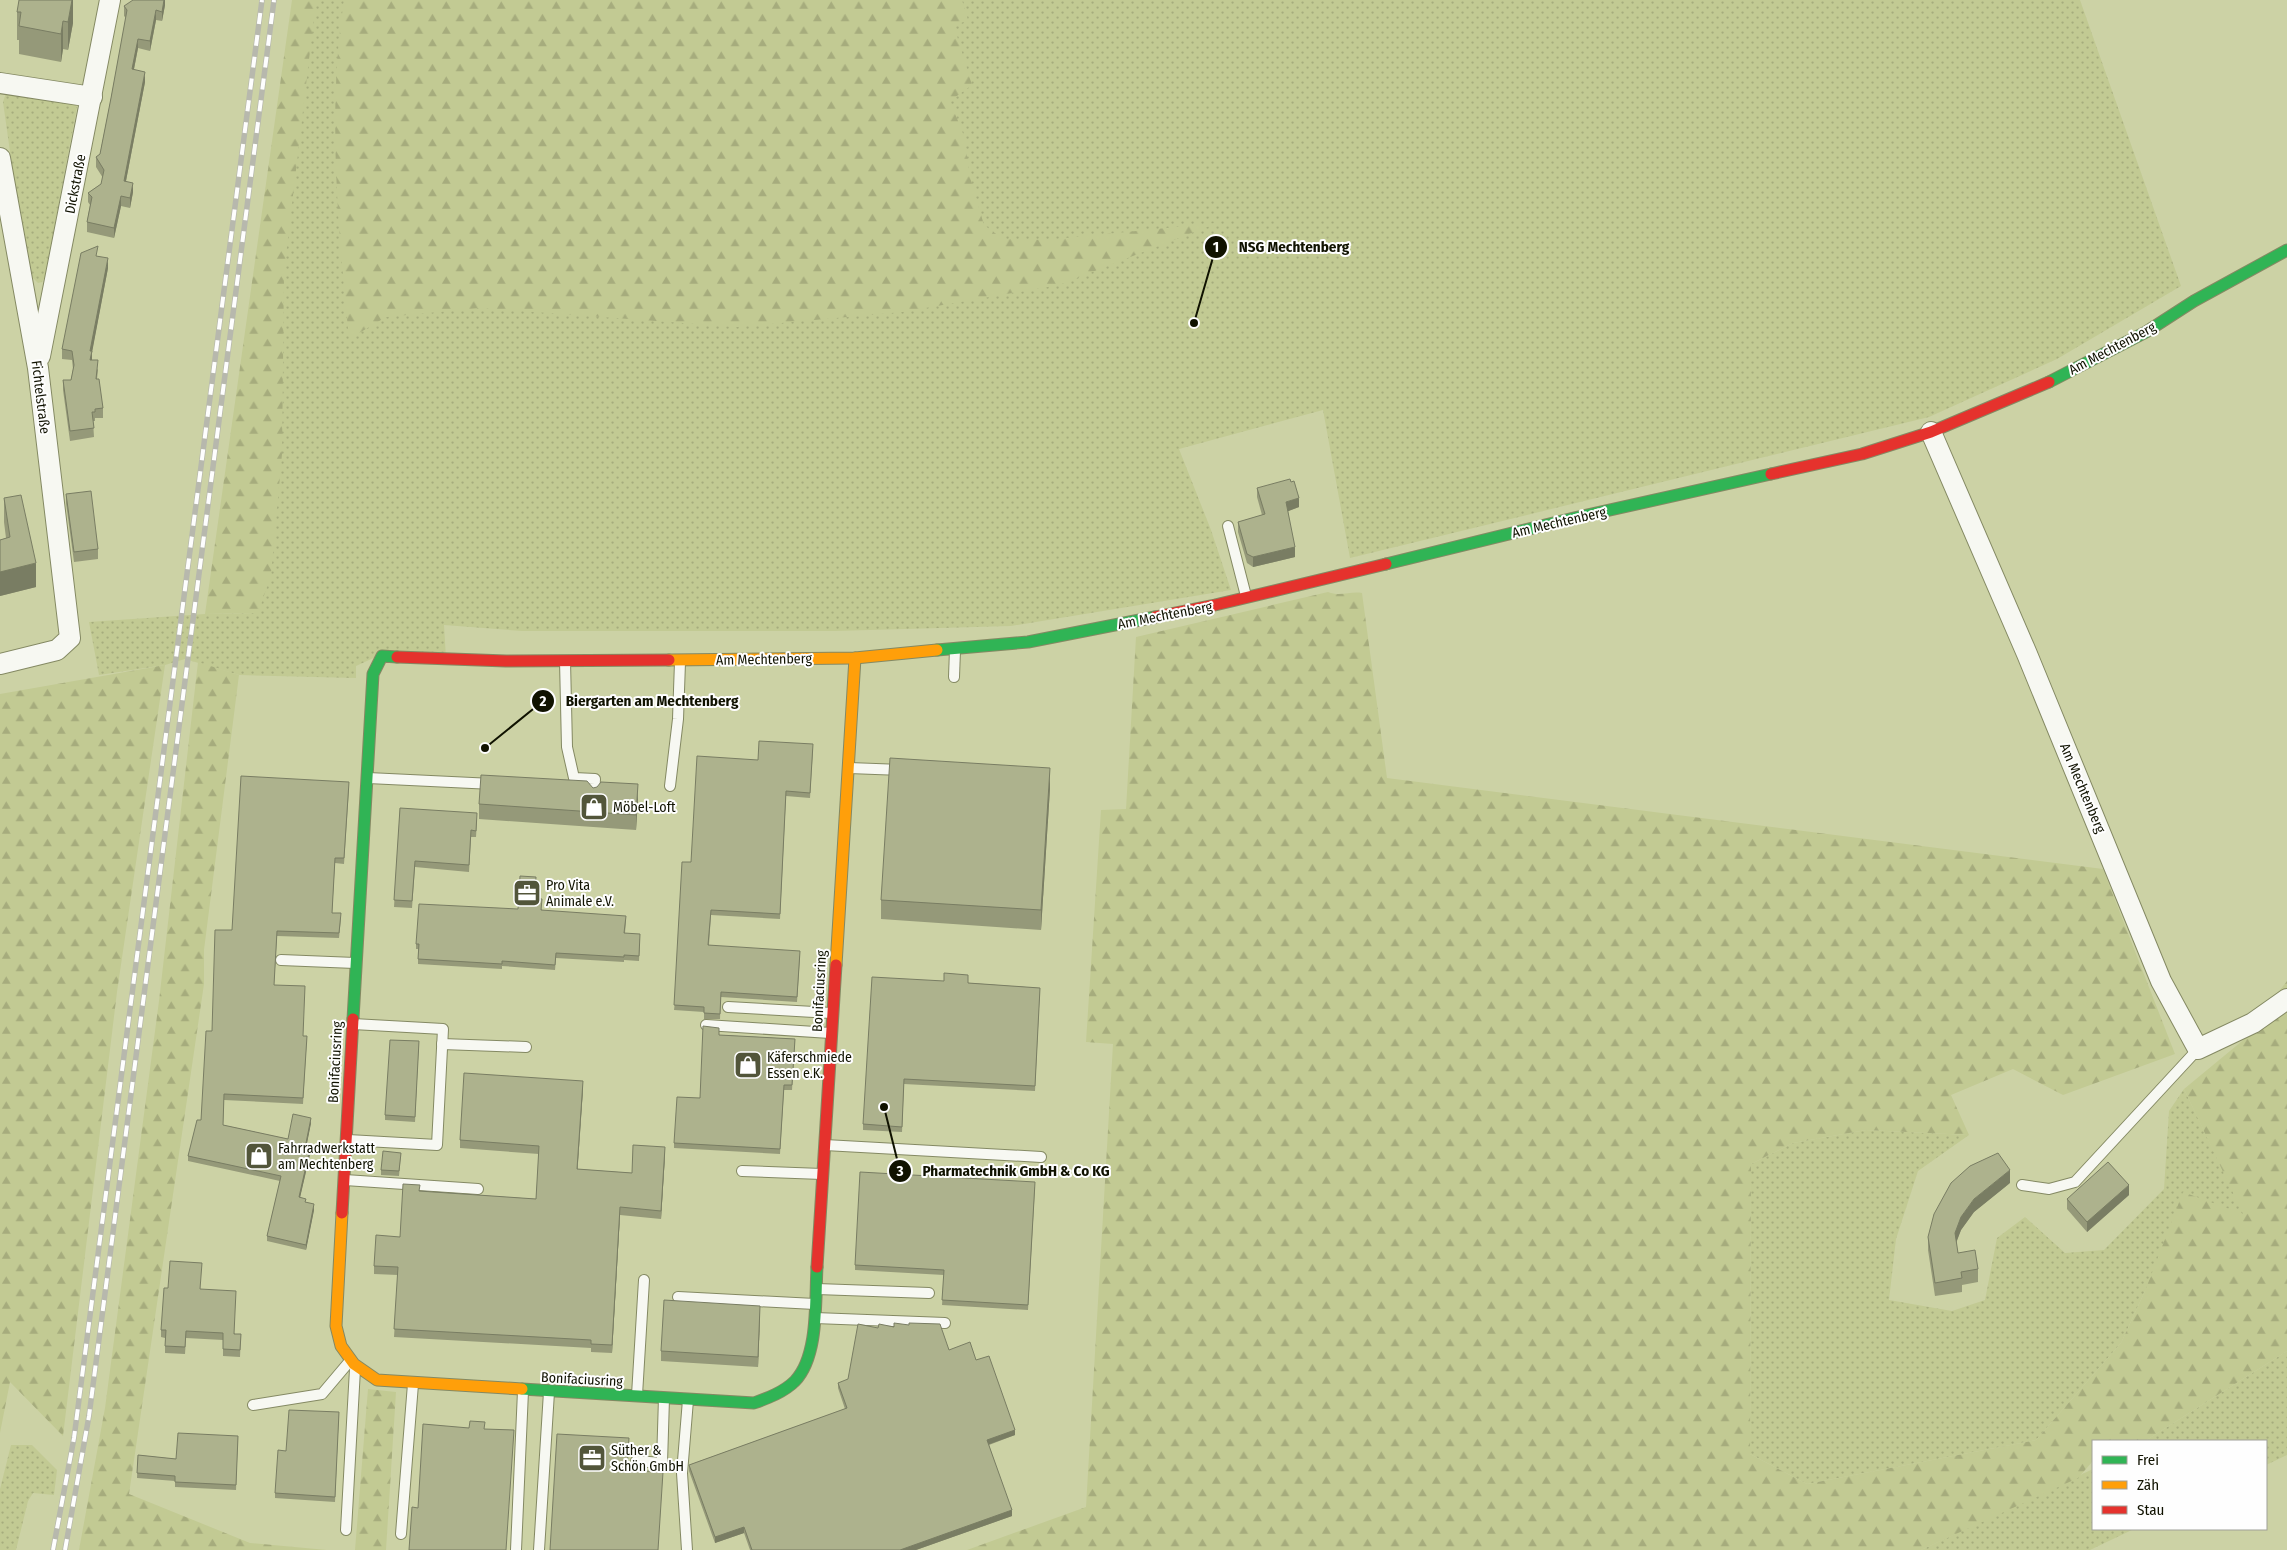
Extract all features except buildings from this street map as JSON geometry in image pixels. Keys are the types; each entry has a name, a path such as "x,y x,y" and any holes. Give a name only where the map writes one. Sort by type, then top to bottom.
{"street":[{"name":"Dickstraße","path":"38,368 110,0"},
{"path":"0,82 92,97"},
{"name":"Fichtelstraße","path":"0,158 38,368 70,638 57,650 0,664"},
{"name":"Am Mechtenberg","path":"382,656 565,660 855,658 1028,642 1246,597 1574,518 1862,454 1931,432 2040,386 2146,332 2194,301 2287,250"},
{"name":"Am Mechtenberg","path":"1931,432 2031,662 2161,981 2198,1049"},
{"name":"Bonifaciusring","path":"382,656 373,674 366,778 336,1326 339,1343 352,1364 376,1380 523,1391 754,1403 779,1395 795,1381 807,1366 811,1356 855,658"},
{"path":"2198,1049 2253,1023 2287,999"}],"lane":[{"path":"1228,526 1246,597"},
{"path":"954,677 955,650"},
{"path":"565,660 567,747 574,778 596,779 594,796"},
{"path":"670,786 678,720 680,660"},
{"path":"848,768 913,771"},
{"path":"366,778 500,784"},
{"path":"281,960 356,963"},
{"path":"728,1007 832,1014"},
{"path":"346,1140 437,1145 443,1028 352,1024"},
{"path":"706,1025 831,1033"},
{"path":"442,1044 526,1047"},
{"path":"2022,1185 2049,1189 2075,1182 2198,1049"},
{"path":"824,1145 1041,1157"},
{"path":"742,1171 823,1174"},
{"path":"344,1180 478,1189"},
{"path":"637,1396 644,1280"},
{"path":"816,1288 929,1293"},
{"path":"678,1297 815,1304"},
{"path":"814,1318 945,1323"},
{"path":"254,1405 322,1394 352,1364"},
{"path":"346,1530 352,1364"},
{"path":"401,1534 414,1383"},
{"path":"516,1550 523,1391"},
{"path":"539,1550 549,1392"},
{"path":"636,1461 662,1463 664,1398"},
{"path":"687,1550 682,1473 688,1400"}],"green space":[{"path":"292,0 316,0 284,272 282,454 271,575 258,613 205,614"},
{"path":"304,0 2080,0 2181,286 2057,359 1929,417 1350,558 1323,410 1179,449 1211,530 1231,590 1011,626 835,631 522,631 444,625 446,658 380,655 356,666 356,678 239,675 185,659 165,665 99,675 89,622 205,614 257,613"},
{"path":"344,0 962,0 968,20 954,26 972,85 950,101 964,136 970,177 984,225 1003,239 1046,240 1217,223 1059,285 902,312 737,327 480,308 386,317 349,339 338,212 335,127 336,84"},
{"path":"6,93 74,103 77,107 45,277 42,282 38,283 32,277 12,166 3,102"},
{"path":"1328,592 1337,594 1362,593 1387,778 2103,869 2175,1054 2063,1095 2013,1069 1951,1095 1969,1135 1866,1130 1793,1143 1751,1164 1750,1454 1807,1484 2036,1440 2121,1343 2145,1291 2183,1192 2243,1214 2184,1089 2276,1013 2273,999 2287,981 2287,1351 2147,1440 2092,1440 2092,1462 2078,1478 1921,1550 967,1550 1086,1507 1113,1044 1086,1042 1101,810 1126,809 1136,637"},
{"path":"198,662 239,675 204,950 204,984 129,1494 250,1543 327,1550 79,1550 105,1408 159,1001"},
{"path":"165,665 117,992 63,1436 10,1382 0,1433 0,694"},
{"path":"2184,1089 2244,1214 2145,1291 2121,1343 2036,1440 1807,1484 1750,1454 1751,1164 1793,1143 1866,1130 1969,1135 1918,1171 1896,1239 1889,1300 1952,1311 1985,1300 1997,1238 2025,1217 2065,1253 2104,1250 2164,1189 2169,1111"},
{"path":"2287,1351 2287,1455 2267,1465 2267,1440 2147,1440"},
{"path":"368,1389 396,1392 386,1550 355,1550"},
{"path":"11,1445 32,1445 57,1470 54,1495 33,1493 28,1501 16,1550 0,1550 0,1489"},
{"path":"2092,1469 2092,1530 2132,1530 2090,1550 1921,1550"}],"railway":[{"path":"53,1550 74,1438 262,0"},
{"path":"65,1550 89,1416 274,0"}],"traffic: fast":[{"path":"2049,382 2146,332 2194,301 2287,250"},
{"path":"1386,564 1574,518 1771,474"},
{"path":"937,650 1028,642 1155,617"},
{"path":"353,1019 373,674 382,656 397,657"},
{"path":"522,1389 754,1403 765,1399 791,1385 803,1370 812,1343 817,1267"}],"traffic: slow":[{"path":"669,660 855,658 937,650"},
{"path":"836,965 855,658"},
{"path":"342,1213 336,1326 341,1346 354,1364 377,1380 522,1389"}],"traffic: jam":[{"path":"1771,474 1862,454 1931,432 2049,382"},
{"path":"1155,617 1215,605 1386,564"},
{"path":"397,657 506,661 669,660"},
{"path":"817,1267 836,965"},
{"path":"342,1213 353,1019"}],"place":[{"name":"NSG Mechtenberg","path":"1194,323"},
{"name":"Biergarten am Mechtenberg","path":"485,748"},
{"name":"Möbel-Loft","path":"594,807"},
{"name":"Pro Vita Animale e.V.","path":"527,893"},
{"name":"Käferschmiede Essen e.K.","path":"748,1065"},
{"name":"Pharmatechnik GmbH & Co KG","path":"884,1107"},
{"name":"Fahrradwerkstatt am Mechtenberg","path":"259,1156"},
{"name":"Süther & Schön GmbH","path":"592,1458"}]}
